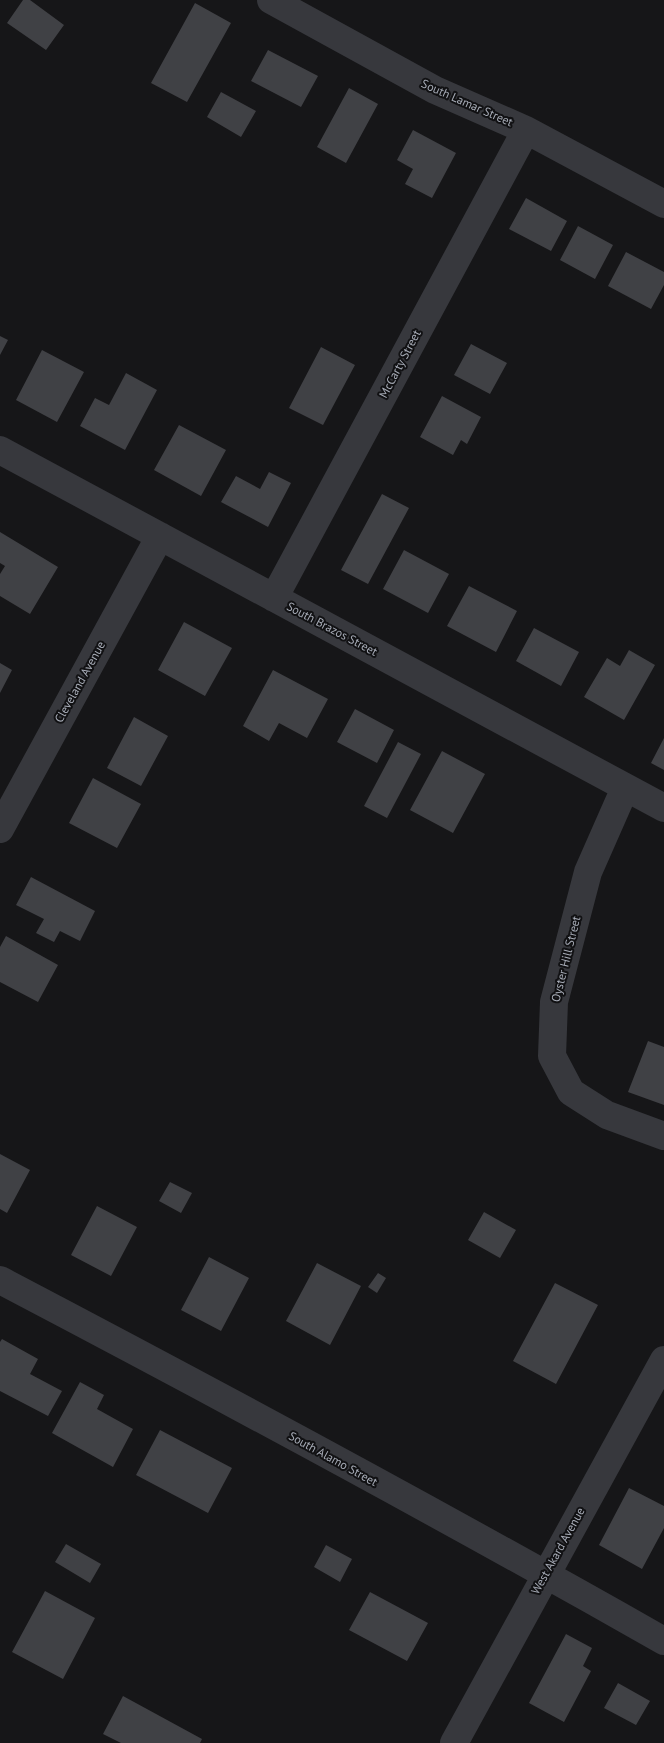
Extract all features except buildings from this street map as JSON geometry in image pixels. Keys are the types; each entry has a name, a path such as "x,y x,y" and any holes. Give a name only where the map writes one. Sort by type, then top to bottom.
{"street":[{"name":"South Lamar Street","path":"271,0 435,90 526,130 664,204"},
{"name":"McCarty Street","path":"274,598 526,130"},
{"name":"South Brazos Street","path":"0,450 664,808"},
{"name":"Cleveland Avenue","path":"0,829 160,536"},
{"name":"Oyster Hill Street","path":"625,788 588,872 554,1002 552,1056 571,1092 607,1115 664,1136"},
{"name":"South Alamo Street","path":"0,1280 124,1345 545,1574 664,1641"},
{"name":"West Akard Avenue","path":"454,1743 664,1360"}]}
